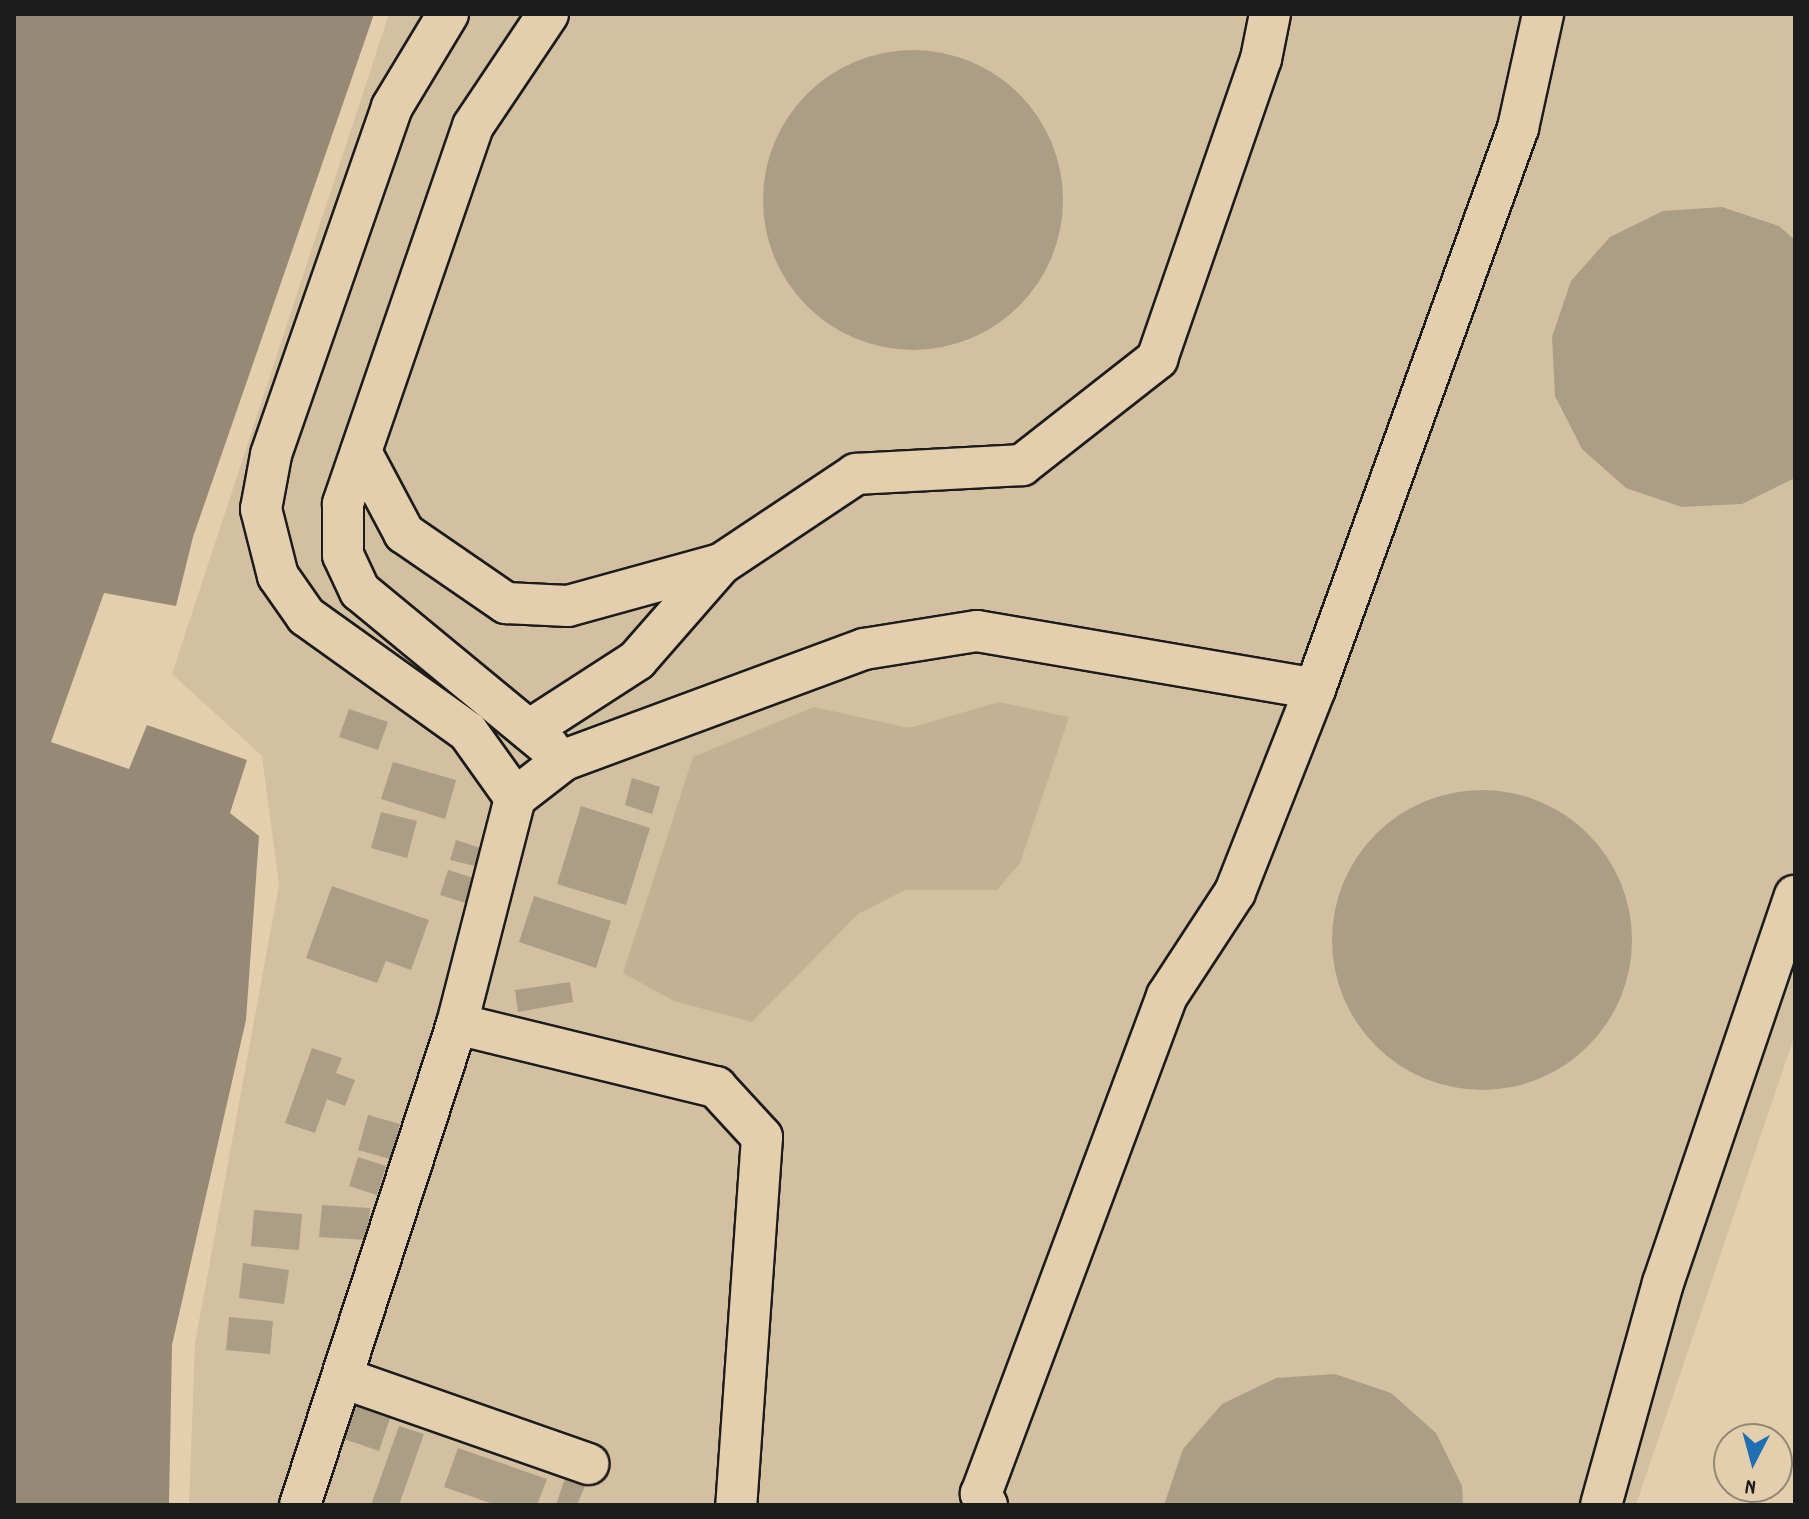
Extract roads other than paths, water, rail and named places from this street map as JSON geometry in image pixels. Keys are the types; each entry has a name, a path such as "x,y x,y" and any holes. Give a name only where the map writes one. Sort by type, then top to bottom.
{"street":[{"path":"448,14 392,107 271,455 261,509 278,576 306,616 468,732 515,798"},
{"path":"548,14 473,126 343,504 343,555 360,591 564,760"},
{"path":"529,730 637,660 721,564 856,474 1022,465 1157,359 1261,59 1270,14"},
{"path":"987,1505 981,1494 1167,996 1235,892 1315,689 1518,128 1543,14"},
{"path":"361,452 404,533 506,603 568,606 721,564"},
{"path":"300,1505 457,1024 515,798 564,760 864,649 977,631 1315,689"},
{"path":"1601,1505 1663,1283 1795,896"},
{"path":"457,1024 716,1087 762,1137 736,1505"},
{"path":"343,1378 588,1464"}]}
